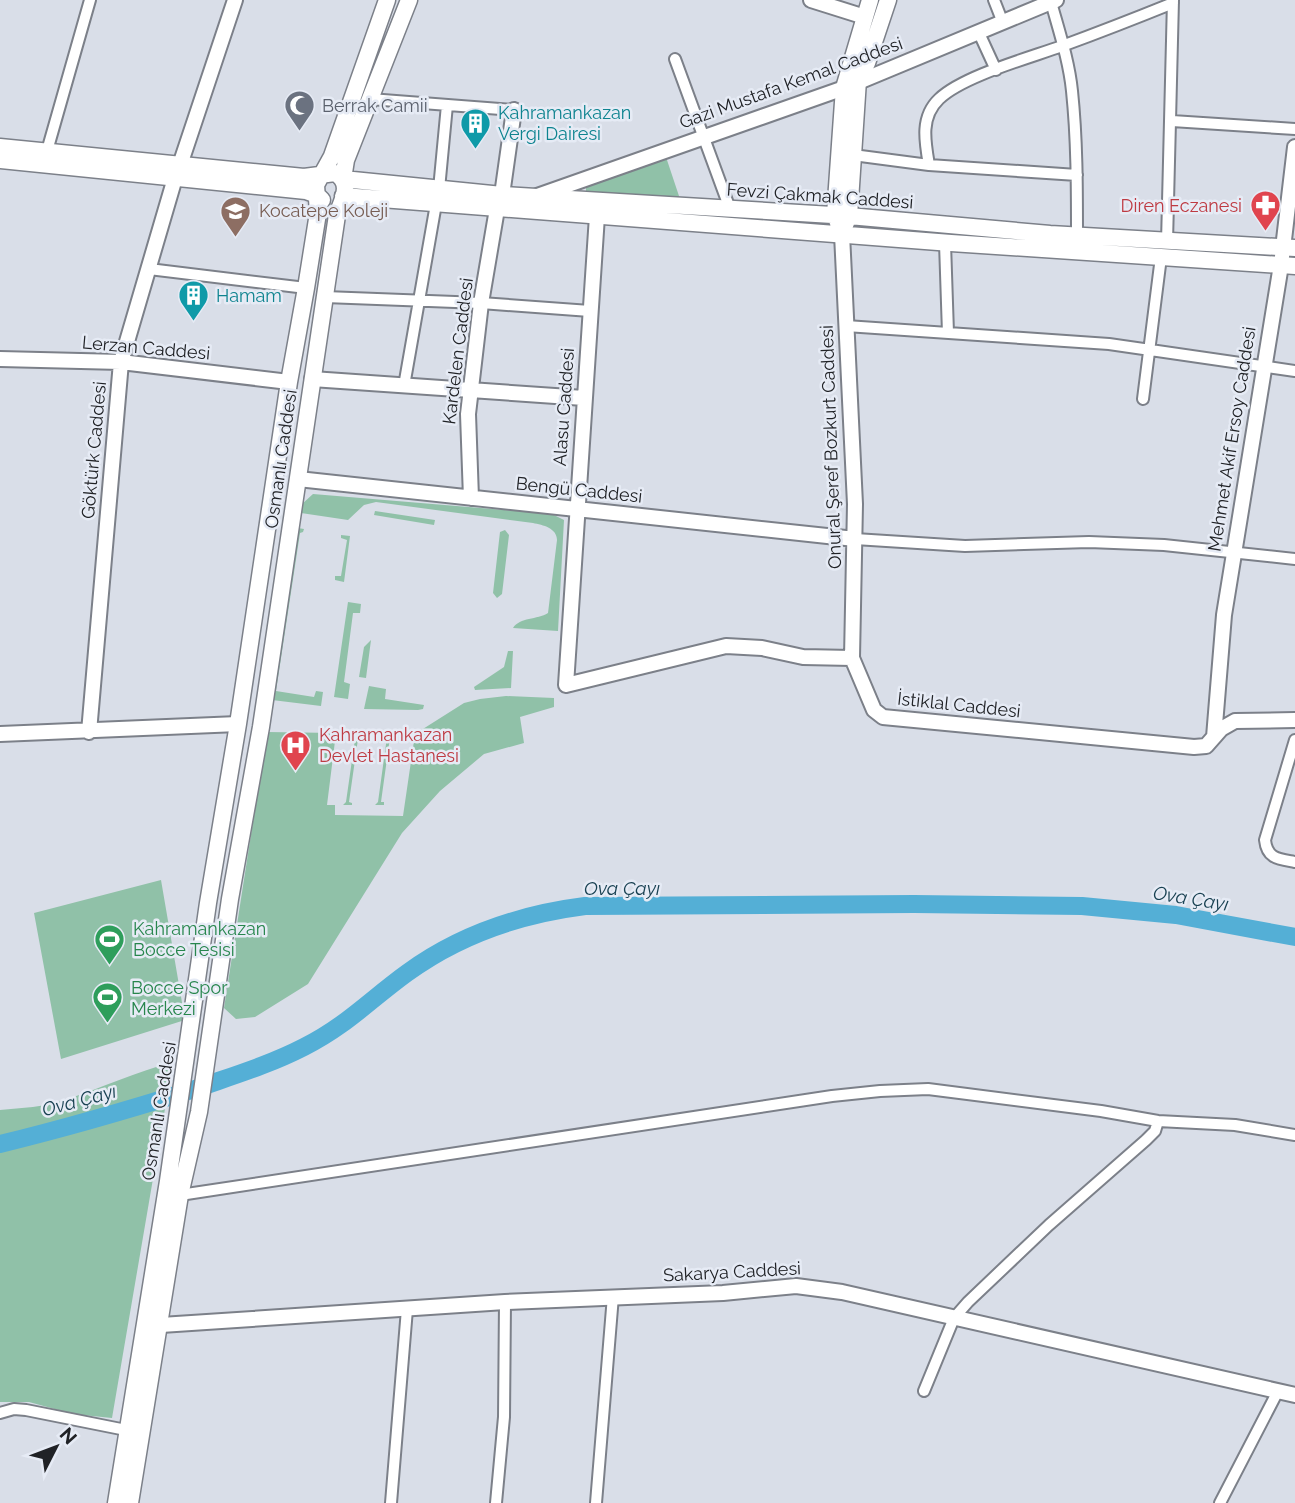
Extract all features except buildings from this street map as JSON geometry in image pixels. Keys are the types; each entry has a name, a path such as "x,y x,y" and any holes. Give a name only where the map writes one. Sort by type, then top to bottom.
{"main road":[{"path":"317,195 316,185 332,156 387,0"},
{"path":"0,147 47,151 306,191 329,203 337,202 346,188 343,179 346,160 409,0"},
{"name":"Onural Şeref Bozkurt Caddesi","path":"842,234 851,84 870,0"},
{"name":"Onural Şeref Bozkurt Caddesi","path":"842,215 853,155 851,84 888,0"},
{"path":"0,160 304,177 335,173 343,179"},
{"name":"Fevzi Çakmak Caddesi","path":"343,179 438,197"},
{"name":"Osmanlı Caddesi","path":"116,1503 289,382 318,213 317,195"},
{"name":"Fevzi Çakmak Caddesi","path":"343,196 438,197 500,202 597,216 945,243 1164,250 1289,248"},
{"name":"Osmanlı Caddesi","path":"130,1503 180,1195 199,1112 230,899 261,727 337,215 343,196"},
{"name":"Fevzi Çakmak Caddesi","path":"500,202 537,196 842,215 1077,236 1288,265"},
{"path":"238,724 241,733 247,737 255,736 261,727"}],"street":[{"path":"47,151 90,0"},
{"name":"Göktürk Caddesi","path":"89,732 121,362 178,171 235,0"},
{"path":"811,0 865,18"},
{"path":"993,0 1003,23"},
{"path":"1053,1 1072,89 1077,236"},
{"name":"Gazi Mustafa Kemal Caddesi","path":"537,196 851,84 1053,1"},
{"path":"929,165 923,137 931,111 938,100 950,91 996,69 1063,46 1173,2 1172,121 1164,250 1143,399"},
{"path":"979,33 996,69"},
{"path":"675,59 730,209"},
{"path":"370,99 514,110"},
{"path":"404,386 438,197 447,105"},
{"name":"Kardelen Caddesi","path":"471,498 467,438 471,390 481,303 514,110"},
{"path":"1172,121 1295,129"},
{"name":"Mehmet Akif Ersoy Caddesi","path":"1214,737 1224,615 1233,553 1263,367 1288,265 1295,147"},
{"path":"853,155 929,165 1077,176"},
{"name":"Alasu Caddesi","path":"597,216 566,685 726,646 762,648 803,657 852,658"},
{"name":"Onural Şeref Bozkurt Caddesi","path":"842,234 855,539 852,658"},
{"path":"945,243 948,333"},
{"path":"149,269 306,288"},
{"path":"325,297 481,303 590,311"},
{"path":"846,326 1108,344 1295,371"},
{"name":"Lerzan Caddesi","path":"0,359 121,362 289,382"},
{"path":"312,379 584,398"},
{"name":"Bengü Caddesi","path":"298,479 855,539"},
{"path":"855,539 964,546 1089,542 1164,545 1295,559"},
{"name":"İstiklal Caddesi","path":"852,658 874,709 883,717 1194,747 1206,746 1221,729 1235,720 1295,720"},
{"path":"0,734 238,724"},
{"path":"1295,740 1266,836 1266,848 1275,858 1295,862"},
{"path":"180,1195 832,1096 880,1091 928,1089 1158,1121 1235,1125 1295,1135"},
{"path":"924,1391 954,1318 1049,1225 1146,1140 1155,1131 1158,1121"},
{"name":"Sakarya Caddesi","path":"161,1325 505,1302 723,1293 796,1286 842,1292 1295,1395"},
{"path":"596,1503 613,1296"},
{"path":"496,1503 504,1417 505,1302"},
{"path":"391,1503 407,1309"},
{"path":"1220,1503 1278,1391"},
{"path":"0,1412 26,1410 127,1430"}],"green space":[{"path":"666,157 680,199 586,192 586,186"},
{"path":"313,494 552,514 564,520 558,631 513,628 520,622 548,613 557,540 555,533 549,528 533,523 376,502 364,505 348,520 301,513 302,504"},
{"path":"375,511 435,520 434,525 374,515"},
{"path":"298,528 304,529 300,533 276,691 314,697 316,691 323,692 321,706 272,700"},
{"path":"505,530 509,535 502,594 497,598 493,593 500,532"},
{"path":"341,535 350,536 344,582 335,580 335,576 341,576 347,540 341,538"},
{"path":"348,602 361,604 360,613 353,613 344,682 350,684 348,699 334,697"},
{"path":"371,640 366,678 359,677 364,647"},
{"path":"508,651 513,651 511,688 475,690 474,687 504,667"},
{"path":"369,686 386,689 385,699 424,705 423,709 364,709"},
{"path":"506,696 554,698 554,707 520,717 524,743 484,754 440,791 402,833 308,984 255,1017 236,1019 224,1008 267,732 336,733 327,805 335,805 335,815 403,816 415,734 464,703"},
{"path":"385,734 394,734 390,737 381,802 384,802 384,805 375,805 378,802 387,737"},
{"path":"353,736 361,736 361,739 358,739 349,802 352,805 343,805 346,802 355,739"},
{"name":"Kahramankazan Bocce Tesisi","path":"161,880 185,1020 61,1059 34,913"},
{"path":"173,1062 112,1418 73,1414 29,1402 0,1402 0,1110 57,1102"}],"waterway":[{"name":"Ova Çayı","path":"0,1144 171,1096 277,1059 319,1039 407,973 470,937 515,921 585,906 1082,906 1176,915 1295,937"}],"place":[{"name":"Berrak Camii","path":"299,133"},
{"name":"Kahramankazan Vergi Dairesi","path":"475,150"},
{"name":"Diren Eczanesi","path":"1265,233"},
{"name":"Kocatepe Koleji","path":"236,238"},
{"name":"Hamam","path":"193,323"},
{"name":"Kahramankazan Devlet Hastanesi","path":"296,772"},
{"name":"Kahramankazan Bocce Tesisi","path":"110,966"},
{"name":"Bocce Spor Merkezi","path":"108,1025"}]}
